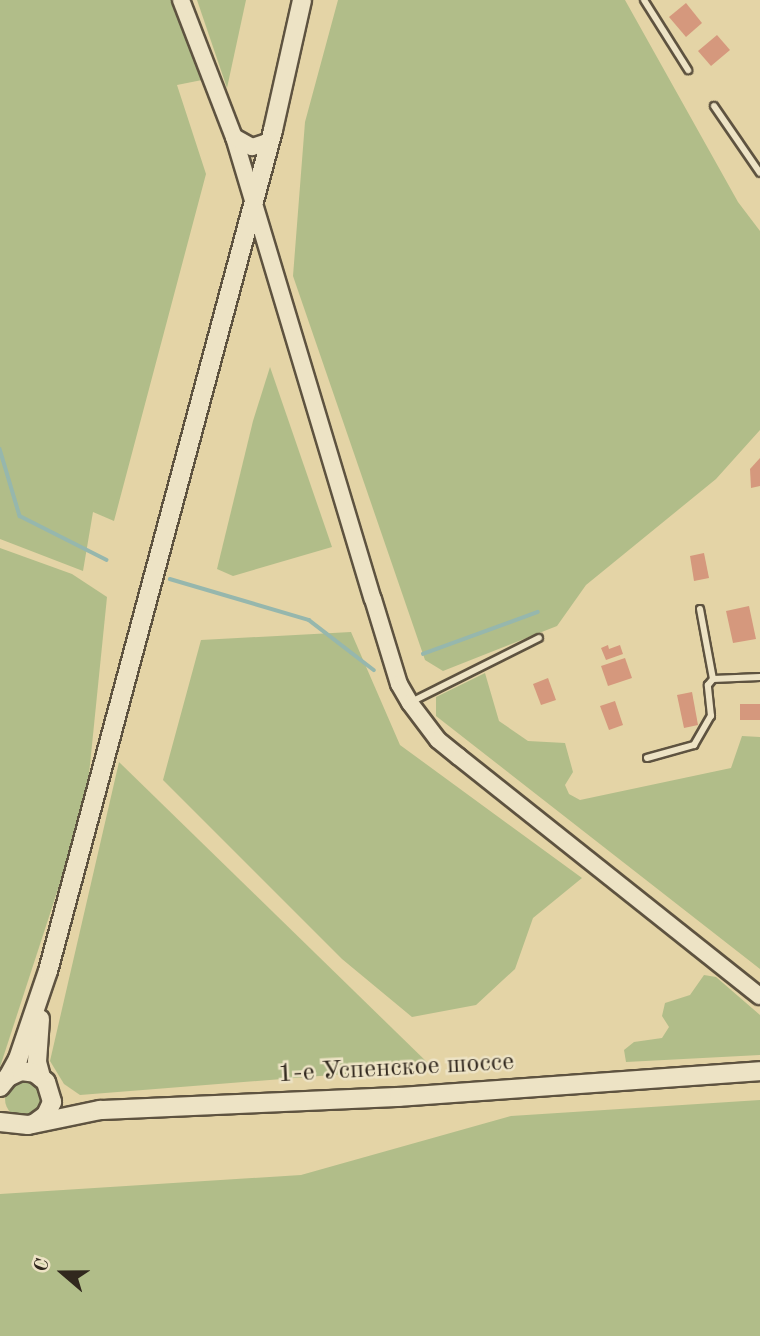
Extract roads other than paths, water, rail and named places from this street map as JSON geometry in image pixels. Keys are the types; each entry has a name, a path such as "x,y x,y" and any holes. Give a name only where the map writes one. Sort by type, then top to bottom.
{"main road":[{"path":"4,1082 18,1059 48,971 236,258 270,141 302,0"},
{"path":"35,1123 50,1109 46,1082 37,1062 37,1034 48,971"},
{"path":"4,1082 21,1071 46,1082 75,1106 100,1110"},
{"name":"1-е Успенское шоссе","path":"0,1109 7,1123 35,1123 100,1110 412,1096 760,1071"}],"street":[{"path":"181,0 234,137 380,623 400,684 410,703 438,740 760,996"},
{"path":"234,137 252,147 270,141"},
{"path":"236,258 251,251 272,262"}],"lane":[{"path":"644,0 688,70"},
{"path":"714,106 760,173"},
{"path":"700,608 713,679"},
{"path":"410,703 539,638"},
{"path":"647,758 694,745 711,716 708,685 713,679 760,677"}],"waterway":[{"path":"0,449 20,516 107,560"},
{"path":"170,579 309,620 374,670"},
{"path":"423,654 538,612"}]}
